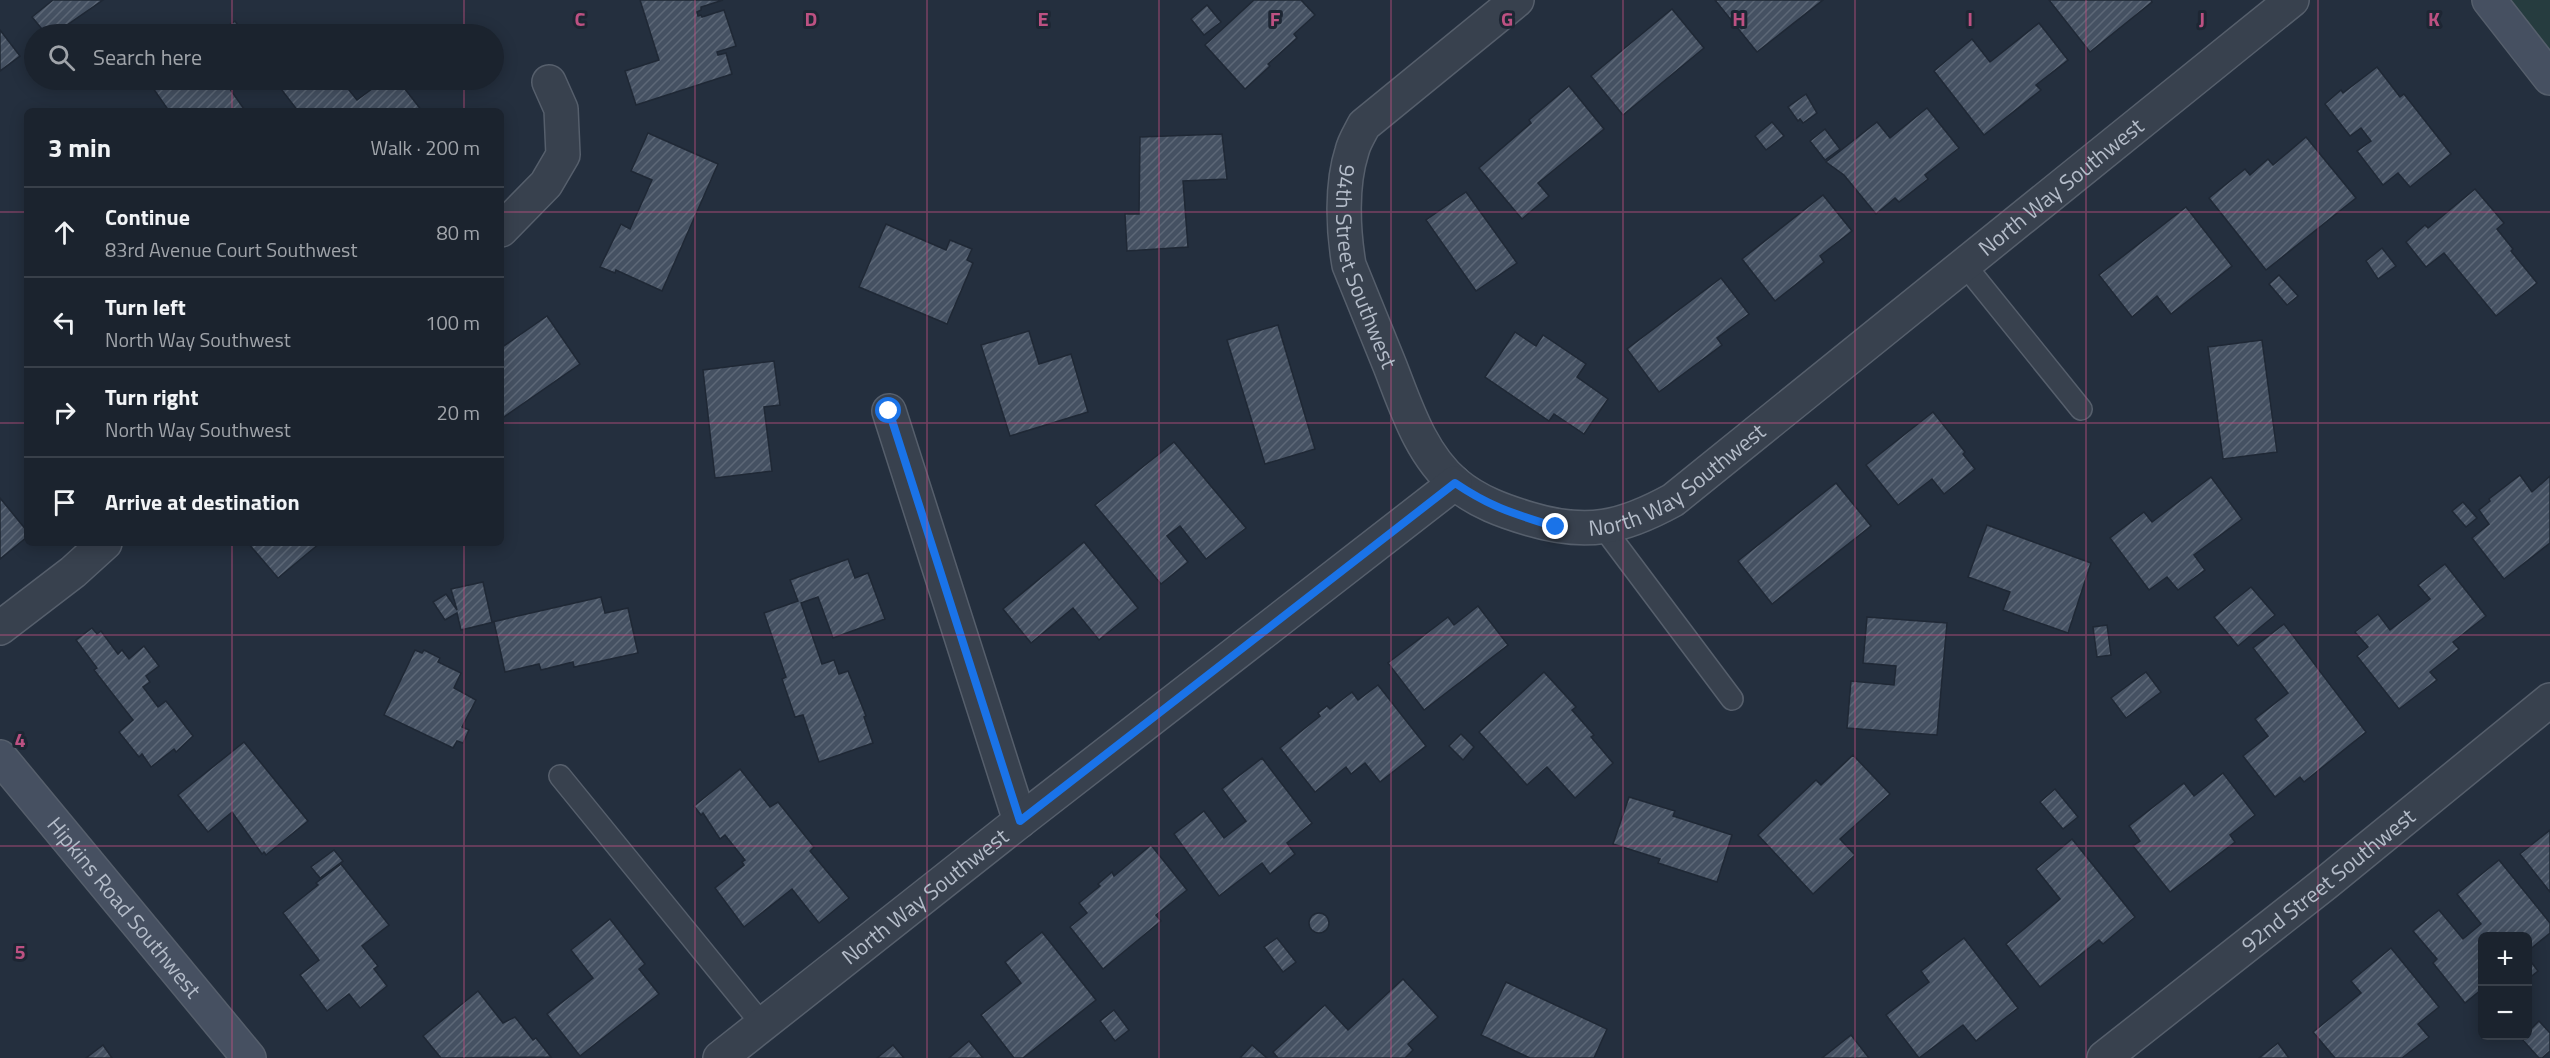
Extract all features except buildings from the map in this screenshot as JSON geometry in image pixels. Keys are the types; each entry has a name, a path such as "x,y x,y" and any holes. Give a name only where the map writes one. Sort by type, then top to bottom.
{"street":[{"name":"94th Street Southwest","path":"1455,483 1429,454 1411,419 1349,265 1345,239 1346,185 1351,151 1364,124 1517,0"},
{"name":"North Way Southwest","path":"720,1058 1020,821 1455,483 1483,502 1556,527 1603,527 1640,518 1673,500 2292,0"},
{"path":"2489,0 2550,78"},
{"path":"504,227 546,184 563,154 561,109 549,82"},
{"path":"889,411 1020,821"},
{"path":"0,628 73,572 102,546"},
{"name":"92nd Street Southwest","path":"2104,1058 2550,700"},
{"name":"Hipkins Road Southwest","path":"0,757 249,1058"}],"lane":[{"path":"1964,264 2081,409"},
{"path":"1603,527 1732,699"},
{"path":"560,776 762,1024"}],"green space":[{"path":"2495,0 2550,0 2550,69"}],"route":[{"path":"889,411 1020,821 1455,483 1483,502 1556,527"}]}
